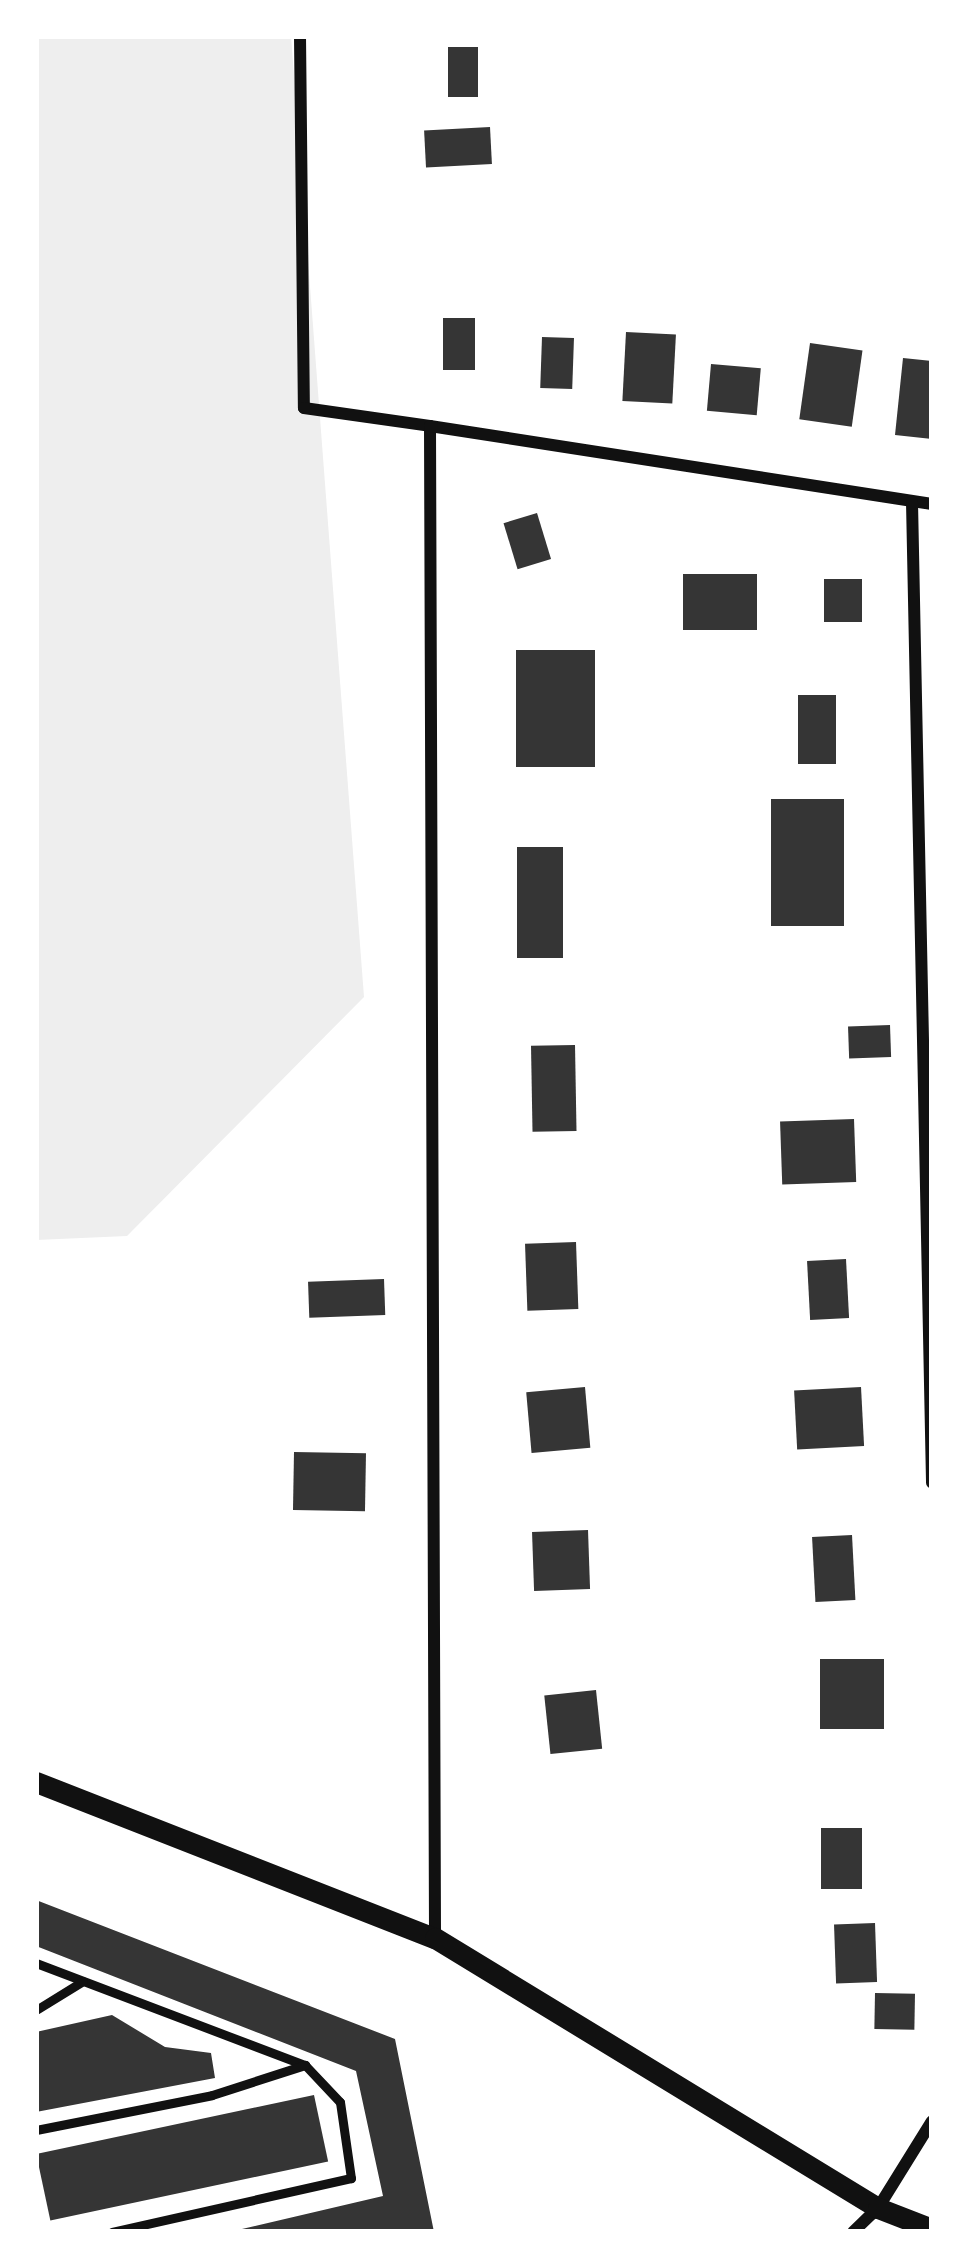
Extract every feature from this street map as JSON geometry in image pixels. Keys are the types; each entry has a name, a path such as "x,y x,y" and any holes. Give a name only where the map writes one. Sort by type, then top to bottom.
{"street":[{"path":"300,36 304,408 932,504"},
{"path":"430,426 435,1938"},
{"path":"912,502 932,1484"},
{"path":"36,1782 435,1938 878,2208 932,2229"},
{"path":"853,2232 878,2208 932,2121"}],"lane":[{"path":"36,1963 305,2065 340,2102 351,2178 112,2232"},
{"path":"36,2010 83,1981"},
{"path":"36,2130 212,2095 305,2065"}],"shaded area":[{"path":"36,36 291,36 364,997 127,1236 36,1240"}],"building":[{"path":"448,47 478,47 478,97 448,97"},
{"path":"490,127 492,164 426,167 424,130"},
{"path":"443,318 475,318 475,370 443,370"},
{"path":"626,332 676,335 672,404 622,401"},
{"path":"542,337 574,338 572,389 540,388"},
{"path":"810,343 862,350 852,427 799,419"},
{"path":"903,358 932,361 932,439 895,435"},
{"path":"711,364 761,368 757,415 707,411"},
{"path":"537,513 551,559 518,569 504,523"},
{"path":"683,574 757,574 757,630 683,630"},
{"path":"824,579 862,579 862,622 824,622"},
{"path":"516,650 595,650 595,767 516,767"},
{"path":"798,695 836,695 836,764 798,764"},
{"path":"771,799 844,799 844,926 771,926"},
{"path":"517,847 563,847 563,958 517,958"},
{"path":"890,1025 891,1057 849,1058 848,1026"},
{"path":"575,1045 577,1131 533,1132 531,1046"},
{"path":"854,1119 856,1182 782,1185 780,1122"},
{"path":"576,1242 578,1309 527,1311 525,1244"},
{"path":"846,1259 849,1318 810,1320 807,1261"},
{"path":"384,1279 385,1315 309,1318 308,1282"},
{"path":"585,1387 590,1448 532,1453 526,1392"},
{"path":"861,1387 864,1446 797,1449 794,1391"},
{"path":"294,1452 366,1453 365,1511 293,1510"},
{"path":"588,1530 590,1589 534,1591 532,1532"},
{"path":"852,1535 855,1600 815,1602 812,1537"},
{"path":"820,1659 884,1659 884,1729 820,1729"},
{"path":"596,1690 602,1749 550,1754 544,1695"},
{"path":"821,1828 862,1828 862,1889 821,1889"},
{"path":"36,1900 395,2039 434,2232 229,2232 383,2196 356,2071 36,1946"},
{"path":"875,1923 877,1982 836,1983 834,1924"},
{"path":"875,1993 915,1994 914,2030 874,2029"},
{"path":"112,2015 165,2047 211,2053 215,2078 36,2112 36,2032"},
{"path":"314,2095 328,2162 50,2221 36,2154"}]}
